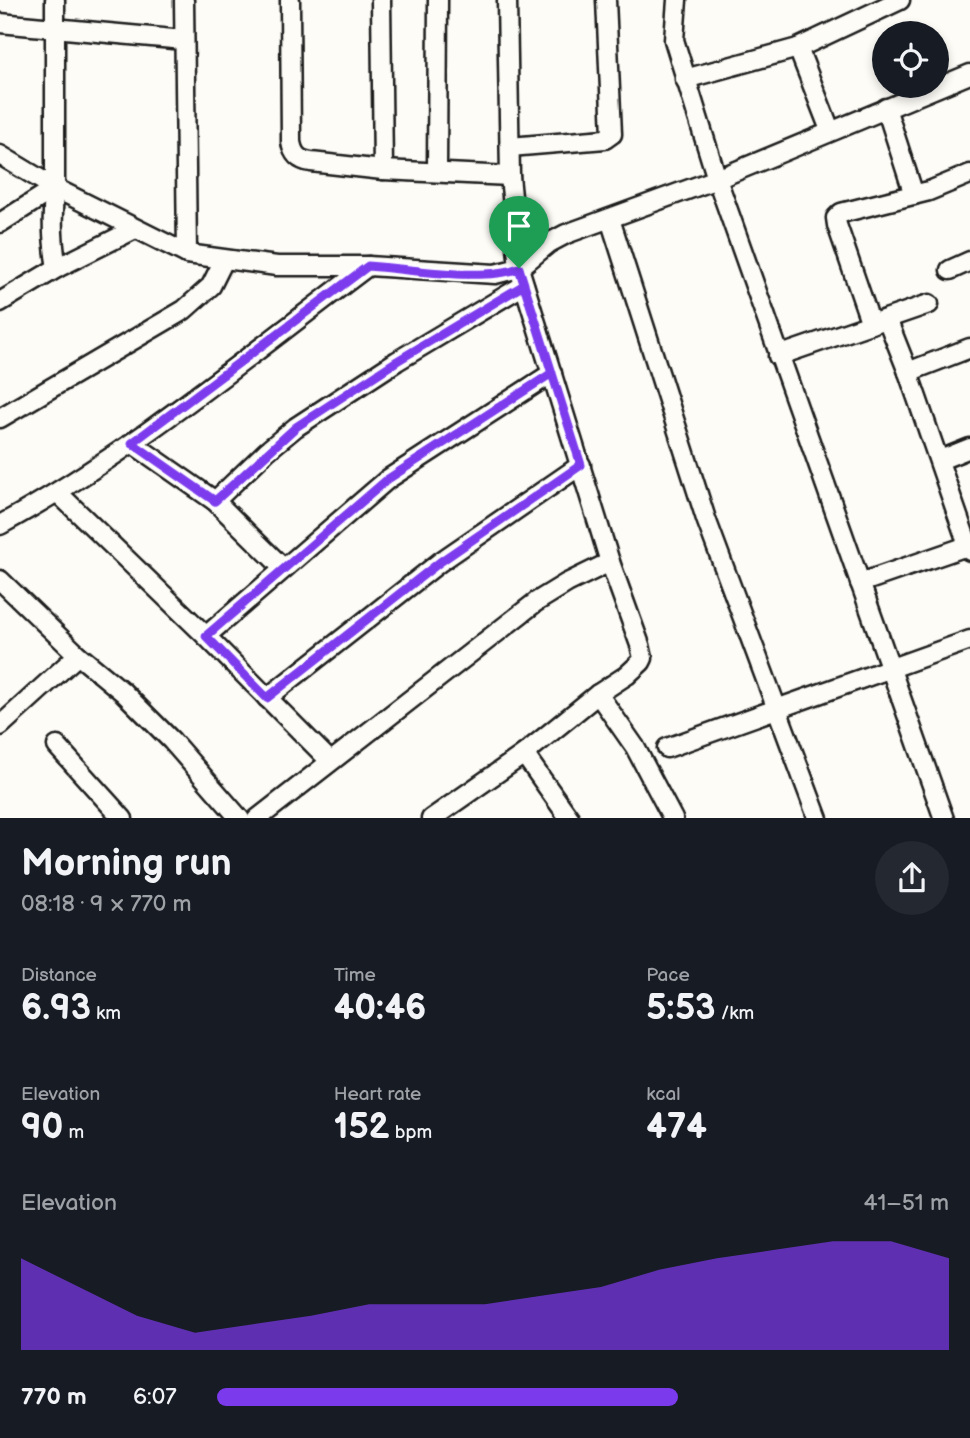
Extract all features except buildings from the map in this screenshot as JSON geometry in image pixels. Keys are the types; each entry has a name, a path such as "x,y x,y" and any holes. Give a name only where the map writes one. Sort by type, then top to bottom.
{"street":[{"path":"55,0 55,188 52,239 57,268"},
{"path":"184,0 187,254"},
{"path":"290,0 291,142 295,155 311,162 383,170 510,176"},
{"path":"381,0 383,170"},
{"path":"437,171 438,0"},
{"path":"433,818 524,754 598,694 627,675 643,658 610,562 521,276 510,176 506,0"},
{"path":"510,146 604,139 612,134 607,0"},
{"path":"685,79 798,48 900,0"},
{"path":"679,1 674,40 716,179 944,818"},
{"path":"0,23 184,40"},
{"path":"798,48 831,130"},
{"path":"215,501 296,427 521,276 549,243 716,179 970,74"},
{"path":"886,108 914,195"},
{"path":"0,155 55,188 187,254 277,267 368,266 521,276"},
{"path":"860,583 969,547 908,372 879,321 836,225 836,218 841,213 929,191 970,174"},
{"path":"0,223 55,188"},
{"path":"610,219 702,509 818,818"},
{"path":"0,302 57,268 135,229"},
{"path":"0,418 184,310 211,286 224,260"},
{"path":"950,270 970,261"},
{"path":"0,525 58,493 132,443 368,266"},
{"path":"778,356 929,304"},
{"path":"908,372 970,348"},
{"path":"206,636 388,479 552,373"},
{"path":"132,443 215,501 283,568"},
{"path":"940,460 970,448"},
{"path":"267,698 440,562 581,465"},
{"path":"58,493 330,761"},
{"path":"257,818 536,602 610,562"},
{"path":"0,580 78,655 123,692 172,741 240,818"},
{"path":"667,748 970,640"},
{"path":"0,726 78,655"},
{"path":"598,694 635,747 673,818"},
{"path":"57,746 122,818"},
{"path":"524,754 570,818"}],"route":[{"path":"519,268 507,273 481,275 368,266 132,443 215,501 296,427 397,361 524,285 552,373 581,465 440,562 267,698 206,636 388,479 552,373 519,268"}]}
